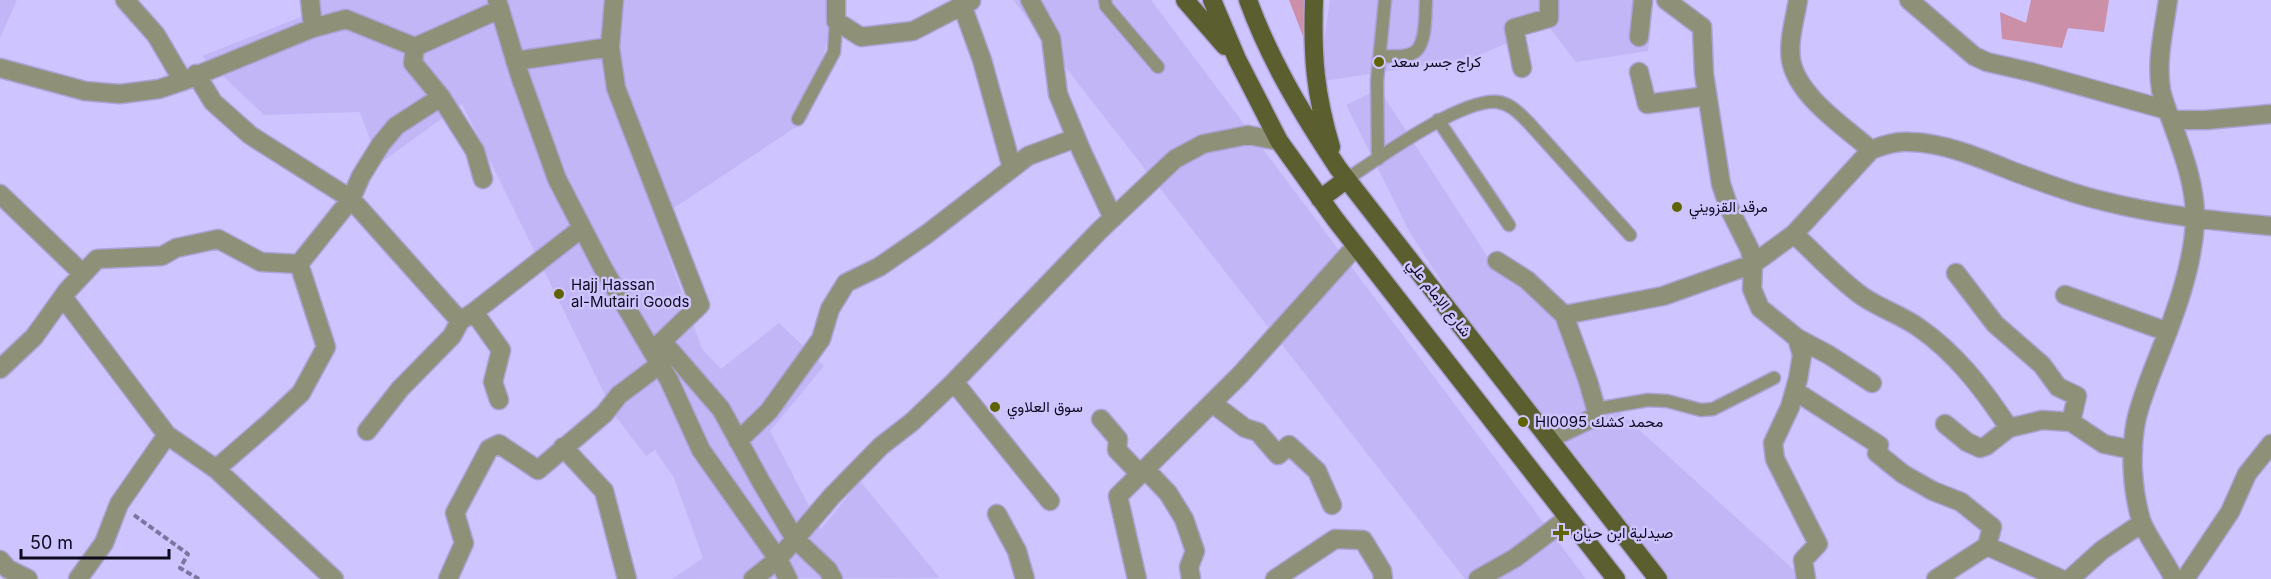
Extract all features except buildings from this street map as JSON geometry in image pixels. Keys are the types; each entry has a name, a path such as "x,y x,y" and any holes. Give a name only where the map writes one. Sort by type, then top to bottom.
{"main road":[{"path":"1185,0 1237,60"},
{"path":"1212,0 1237,60 1279,141 1356,246 1616,579"},
{"name":"شارع الإمام علي","path":"1248,0 1298,108 1343,174 1658,579"},
{"path":"1314,0 1316,87 1322,116 1343,174 1320,199"}],"street":[{"path":"125,0 213,102 250,135 351,199 501,350 493,381 499,400"},
{"path":"310,0 313,28"},
{"path":"448,579 464,543 455,513 489,449 499,444 538,470 604,414 699,305 616,88 610,47 614,0"},
{"path":"836,0 836,21 861,37 913,31 967,3 1012,168"},
{"path":"1030,0 1051,38 1058,94 1113,218"},
{"path":"1522,68 1514,28 1549,18 1549,0"},
{"path":"1639,37 1642,0"},
{"path":"1666,0 1702,27 1707,96 1721,184 1729,208 1750,250 1753,264 1752,289 1760,308 1797,338 1829,355 1872,383"},
{"path":"1798,0 1792,33 1791,59 1796,77 1816,102 1871,150"},
{"path":"1909,0 1974,56 1987,62 2031,72 2169,115 2229,118 2271,114"},
{"path":"2168,0 2159,62 2161,91 2193,184 2195,219 2188,266 2168,332 2141,402 2136,421 2133,450 2135,495 2142,523 2166,561 2174,579"},
{"path":"2,71 85,91 120,94 159,89 313,28 346,19 415,47 499,4 557,179 603,268 658,352 701,450 778,559 788,579"},
{"path":"415,47 413,63 441,97 475,151 483,179"},
{"path":"516,61 610,47"},
{"path":"1639,72 1647,104 1707,96"},
{"path":"299,264 351,199 361,176 381,144 396,126 441,97"},
{"path":"753,579 778,559 881,446 912,422 954,382 1113,218 1175,159 1203,144 1248,135 1279,141"},
{"path":"738,441 769,411 821,339 830,309 846,283 879,267 927,234 1028,156 1076,138"},
{"path":"1564,315 1663,296 1753,264 1794,234 1871,150 1888,144 1910,142 1935,145 1977,157 2053,187 2094,198 2195,219 2271,226"},
{"path":"0,194 83,274"},
{"path":"368,431 400,389 452,336 467,317 582,228"},
{"path":"1794,234 1860,295 1916,325 1950,352 1986,393 2009,428"},
{"path":"0,369 33,337 63,297 97,259 162,256 176,248 218,238 261,262 299,264"},
{"path":"1137,579 1118,496 1241,374 1356,246"},
{"path":"1497,261 1527,280 1564,315 1596,409 1595,417 1549,439"},
{"path":"216,469 301,393 326,347 299,264"},
{"path":"1956,273 1995,324 2042,365 2058,387 2077,396 2071,422"},
{"path":"2065,295 2168,332"},
{"path":"63,297 167,435 216,469 334,579"},
{"path":"1797,338 1802,355 1795,391 1773,443 1775,459 1818,544 1803,560 1806,579"},
{"path":"658,352 721,409 795,539 828,570 833,579"},
{"path":"954,382 1050,501"},
{"path":"1795,391 1879,446 1877,453 1903,474 1933,491 1961,502 1992,527 1987,546 1936,579"},
{"path":"1212,403 1245,428 1258,432 1278,455 1289,445 1317,471 1332,505"},
{"path":"1101,419 1118,440 1117,450 1168,493 1184,519 1195,551 1189,567 1191,579"},
{"path":"1945,424 1967,442 1980,448 2009,428 2042,420 2071,422 2104,444 2133,450"},
{"path":"78,579 104,543 119,504 167,435"},
{"path":"2185,579 2230,512 2247,474 2271,444"},
{"path":"563,447 604,491 627,579"},
{"path":"997,514 1017,551 1024,579"},
{"path":"1478,579 1515,558 1568,518"},
{"path":"2070,579 2102,550 2142,523"},
{"path":"1275,579 1335,539 1363,540 1382,571 1383,579"},
{"path":"1987,546 2061,579"},
{"path":"0,560 8,569 28,579"},
{"path":"1505,564 1516,579"}],"lane":[{"path":"1105,0 1106,6 1158,67"},
{"path":"1378,159 1377,81 1385,0"},
{"path":"1380,56 1411,55 1419,48 1422,40 1426,0"},
{"path":"798,119 834,52 836,21"},
{"path":"1343,174 1378,159 1438,120 1477,105 1497,102 1512,107 1528,122 1630,235"},
{"path":"1438,120 1509,225"},
{"path":"1596,409 1648,400 1667,401 1701,410 1713,409 1774,378"}],"path":[{"path":"119,504 188,554 180,568 199,579"}],"shaded area":[{"path":"0,0 17,0 0,38"},
{"path":"316,0 837,0 808,119 656,220 702,349 721,369 779,323 824,366 770,431 821,529 860,481 940,578 672,579 703,558 674,478 655,450 646,456 616,417 462,104 379,164 360,112 264,115 202,56 316,11"},
{"path":"1013,0 1151,0 1586,579 1465,579"},
{"path":"1289,0 1305,0 1303,36"},
{"path":"1330,0 1653,0 1648,51 1576,62 1548,26 1472,58 1318,82"},
{"path":"2031,0 2109,0 2104,32 2068,28 2062,48 2002,39 2000,12 2026,23"},
{"path":"1379,89 1489,259 1571,316 1605,399 1804,579 1661,579 1505,380 1409,231 1346,105"}],"place":[{"name":"كراج جسر سعد","path":"1379,62"},
{"name":"مرقد القزويني","path":"1677,207"},
{"name":"Hajj Hassan al-Mutairi Goods","path":"559,294"},
{"name":"سوق العلاوي","path":"995,407"},
{"name":"Hl0095 محمد كشك","path":"1523,422"},
{"name":"صيدلية ابن حيان","path":"1561,533"}]}
